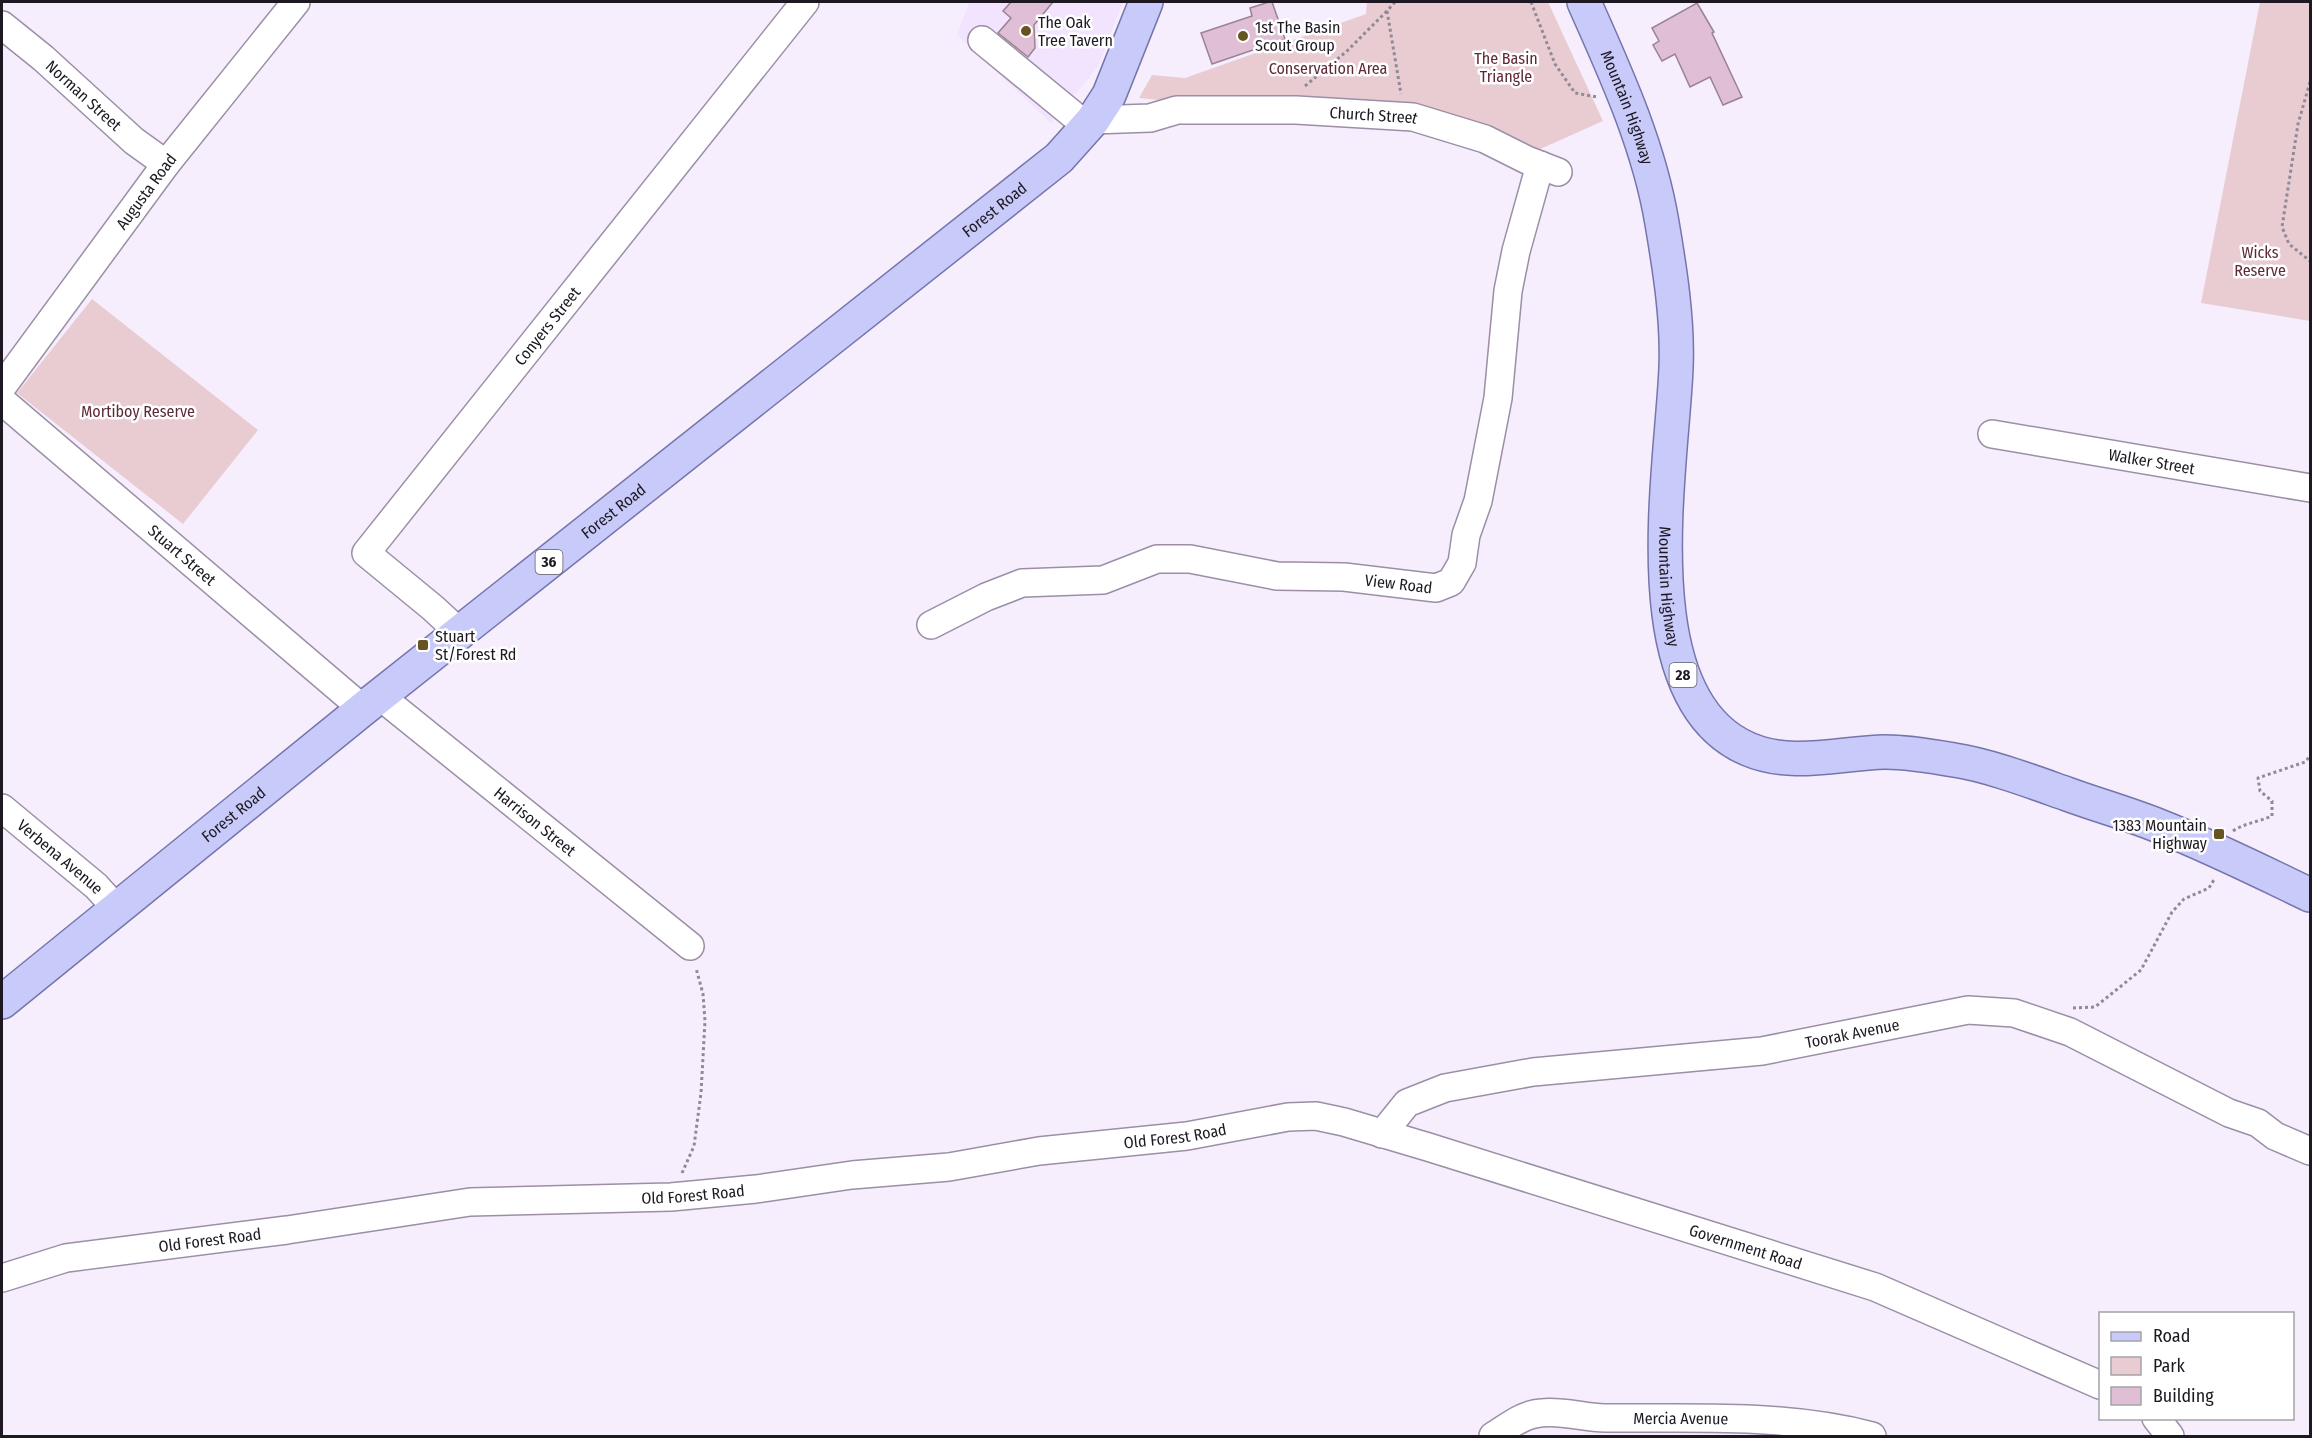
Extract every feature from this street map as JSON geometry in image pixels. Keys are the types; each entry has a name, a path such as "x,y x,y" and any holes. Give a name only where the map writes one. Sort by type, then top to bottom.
{"main road":[{"name":"Forest Road","path":"2,1002 372,703 1059,158 1097,114 1146,2"},
{"name":"Mountain Highway","path":"1584,2 1645,146 1662,224 1676,335 1676,369 1669,437 1664,540 1666,588 1674,638 1684,679 1704,715 1723,734 1746,749 1771,756 1798,760 1885,752 1911,753 1959,760 2080,798 2155,825 2213,862 2310,895"}],"street":[{"name":"Augusta Road","path":"2,387 166,164 296,2"},
{"name":"Conyers Street","path":"460,633 366,553 805,2"},
{"name":"Norman Street","path":"2,25 43,58 134,141 166,164"},
{"path":"982,40 1097,114"},
{"name":"Church Street","path":"1097,114 1177,110 1296,110 1413,117 1485,139 1549,169"},
{"name":"View Road","path":"931,625 986,597 1022,583 1103,580 1157,560 1190,560 1277,576 1344,577 1436,588 1451,582 1462,563 1466,535 1478,501 1498,398 1508,291 1516,251 1549,169"},
{"name":"Stuart Street","path":"2,401 372,703"},
{"name":"Walker Street","path":"1992,434 2310,488"},
{"name":"Harrison Street","path":"372,703 690,945"},
{"name":"Verbena Avenue","path":"2,808 96,886 117,909"},
{"name":"Toorak Avenue","path":"1382,1134 1407,1103 1445,1088 1533,1072 1762,1051 1968,1010 2014,1013 2070,1032 2229,1113 2258,1124 2275,1136 2310,1151"},
{"name":"Old Forest Road","path":"2,1278 66,1258 287,1230 470,1202 671,1197 756,1190 852,1175 950,1167 1039,1151 1187,1136 1288,1117 1316,1116 1382,1134"},
{"name":"Government Road","path":"1382,1134 1875,1287 2099,1385"},
{"name":"Mercia Avenue","path":"1493,1437 1523,1417 1542,1412 1602,1418 1748,1418 1792,1422 1872,1437"},
{"path":"2157,1420 2170,1437"}],"path":[{"path":"1301,88 1310,84 1347,51 1395,2"},
{"path":"1531,2 1555,64 1575,93 1604,98 1630,108"},
{"path":"1387,10 1402,88 1401,116"},
{"path":"2310,82 2298,124 2282,227 2289,244 2310,261"},
{"path":"2070,1008 2095,1006 2141,970 2172,912 2184,899 2209,888 2213,862 2245,823 2257,822 2272,816 2272,801 2260,791 2258,778 2305,762 2310,756"},
{"path":"671,1197 694,1146 701,1093 705,1021 703,994 690,945"}],"shaded area":[{"path":"969,2 1123,2 1098,67 1051,123 957,35"}],"green space":[{"name":"The Basin Triangle","path":"1367,2 1548,2 1603,121 1538,150 1433,110 1208,105 1139,98 1152,75 1185,78 1366,14"},
{"name":"Wicks Reserve","path":"2260,2 2310,2 2310,321 2201,303"},
{"name":"Mortiboy Reserve","path":"92,299 258,430 183,524 17,393"}],"building":[{"path":"1011,2 1053,2 1034,25 1035,48 1028,57 998,33 1011,18 1003,11"},
{"name":"1st The Basin Scout Group","path":"1272,2 1285,39 1212,64 1201,33 1252,16 1250,8"},
{"path":"1697,3 1714,32 1712,33 1742,97 1723,105 1710,77 1690,87 1675,54 1662,61 1653,45 1659,41 1652,28"}],"place":[{"name":"The Oak Tree Tavern","path":"1026,31"},
{"name":"1st The Basin Scout Group","path":"1243,36"},
{"name":"Stuart St/Forest Rd","path":"423,645"},
{"name":"1383 Mountain Highway","path":"2219,834"}],"park label":[{"name":"Conservation Area","path":"1328,68"}]}
